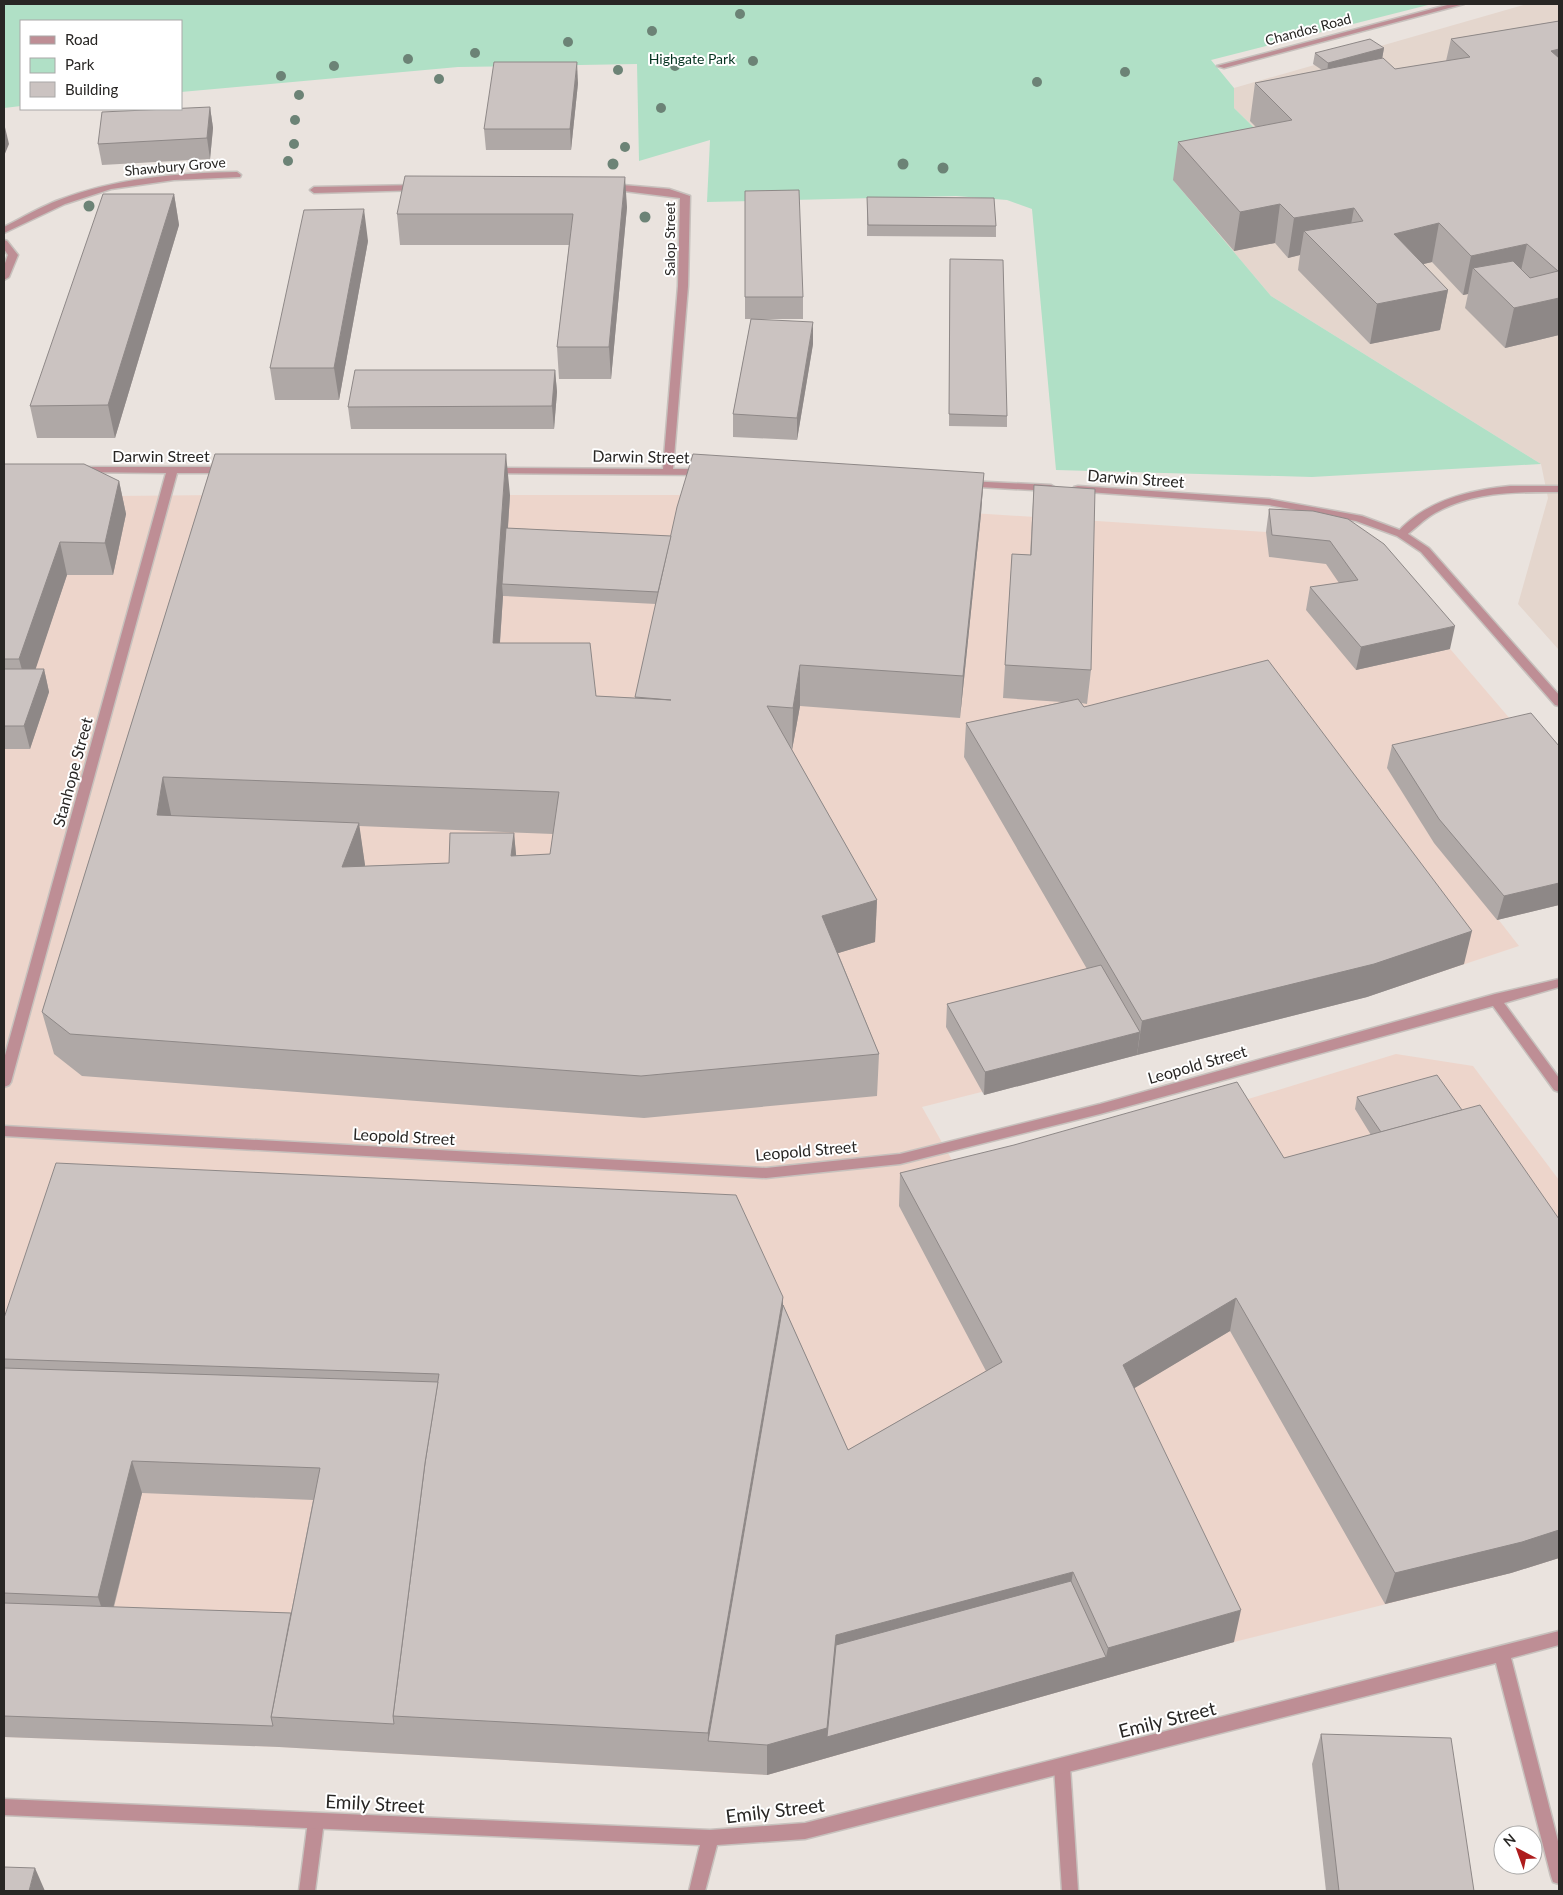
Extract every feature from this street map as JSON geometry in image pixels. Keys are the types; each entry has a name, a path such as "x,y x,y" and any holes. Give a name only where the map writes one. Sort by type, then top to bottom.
{"street":[{"name":"Chandos Road","path":"1221,66 1460,4"},
{"name":"Shawbury Grove","path":"4,230 70,199 122,183 197,175 236,175"},
{"path":"314,190 431,187"},
{"name":"Salop Street","path":"605,187 669,192 685,196 683,286 668,471"},
{"path":"4,244 13,256 4,277"},
{"name":"Darwin Street","path":"73,470 234,470"},
{"name":"Darwin Street","path":"480,470 717,473"},
{"name":"Stanhope Street","path":"4,1082 172,471"},
{"name":"Darwin Street","path":"957,484 1269,502 1358,518 1401,534 1425,550 1559,702"},
{"path":"1401,534 1432,510 1477,492 1510,488 1559,489"},
{"name":"Leopold Street","path":"4,1131 766,1173 900,1159 1100,1109 1495,999 1559,983"},
{"path":"1495,999 1559,1088"},
{"name":"Emily Street","path":"4,1808 710,1838 805,1831 1559,1638"},
{"path":"1502,1654 1559,1876"},
{"path":"1062,1766 1070,1891"},
{"path":"307,1891 316,1821"},
{"path":"697,1891 710,1838"}],"shaded area":[{"path":"1527,4 1559,4 1559,650 1518,604 1548,498 1541,464 1271,296 1173,180 1285,157 1234,108 1234,88"},
{"path":"694,495 1266,532 1344,542 1380,567 1559,776 1559,905 1498,919 1519,946 1396,987 922,1107 966,1185 1396,1054 1473,1066 1559,1180 1559,1558 1511,1573 1234,1642 767,1775 279,1747 4,1737 4,497"}],"green space":[{"name":"Highgate Park","path":"4,4 1432,4 1211,60 1234,88 1234,108 1285,158 1174,181 1271,296 1541,464 1312,477 1056,470 1032,209 1007,200 956,196 707,202 710,140 639,161 637,64 458,67 182,92 182,20 20,20 20,106 4,108"}],"building":[{"path":"1559,21 1559,49 1551,51 1559,58 1559,298 1514,308 1473,268 1513,261 1530,278 1558,271 1527,244 1471,256 1439,223 1394,234 1448,290 1377,304 1304,231 1363,221 1354,208 1294,218 1280,204 1240,212 1178,142 1292,120 1255,83 1383,58 1395,69 1470,57 1451,39"},
{"path":"1370,39 1384,48 1328,63 1315,53"},
{"path":"494,62 577,62 570,129 484,129"},
{"path":"210,107 207,138 98,144 102,112 182,110 182,108"},
{"path":"405,176 625,177 609,347 557,347 573,214 397,214"},
{"path":"799,190 803,297 745,297 745,191"},
{"path":"103,194 174,194 108,405 30,406"},
{"path":"867,197 994,198 996,226 868,225"},
{"path":"364,209 334,368 270,368 304,210"},
{"path":"950,259 1003,260 1007,416 949,414"},
{"path":"751,319 813,322 797,418 733,414"},
{"path":"355,370 555,370 552,406 348,407"},
{"path":"215,454 506,454 493,643 590,643 596,696 671,700 635,697 677,507 693,454 984,473 963,676 800,665 793,708 767,706 877,900 822,916 879,1054 641,1076 70,1034 42,1012","holes":["163,777 559,792 550,854 511,856 514,833 450,833 449,863 342,867 359,823 157,815"]},
{"path":"4,464 84,464 119,481 105,543 60,542 19,659 4,659"},
{"path":"1034,485 1095,489 1091,670 1005,665 1012,554 1031,555"},
{"path":"1269,509 1313,511 1348,519 1384,544 1455,626 1361,647 1310,587 1358,580 1330,541 1272,535"},
{"path":"506,528 671,536 658,592 502,584"},
{"path":"1268,660 1472,931 1374,964 1142,1021 966,723 1078,699 1084,707"},
{"path":"4,669 44,669 24,726 4,726"},
{"path":"1531,713 1559,746 1559,883 1504,896 1439,819 1392,745"},
{"path":"1101,965 1140,1032 985,1072 947,1004"},
{"path":"1437,1075 1462,1110 1381,1132 1357,1097"},
{"path":"1237,1082 1284,1158 1480,1105 1559,1219 1559,1530 1522,1542 1395,1573 1236,1298 1123,1365 1241,1610 1108,1648 1073,1572 836,1635 827,1728 767,1745 708,1741 783,1305 848,1450 1002,1362 900,1173 1014,1145"},
{"path":"56,1163 736,1195 783,1297 708,1733 393,1716 425,1463 439,1374 4,1359 4,1318"},
{"path":"4,1368 438,1382 425,1463 393,1716 394,1724 271,1717 320,1468 132,1461 98,1597 4,1593"},
{"path":"1071,1581 1106,1657 827,1737 836,1645"},
{"path":"4,1603 291,1613 271,1717 273,1726 4,1716"},
{"path":"1321,1734 1451,1738 1474,1891 1339,1891"},
{"path":"4,1867 35,1868 29,1891 4,1891"}]}
